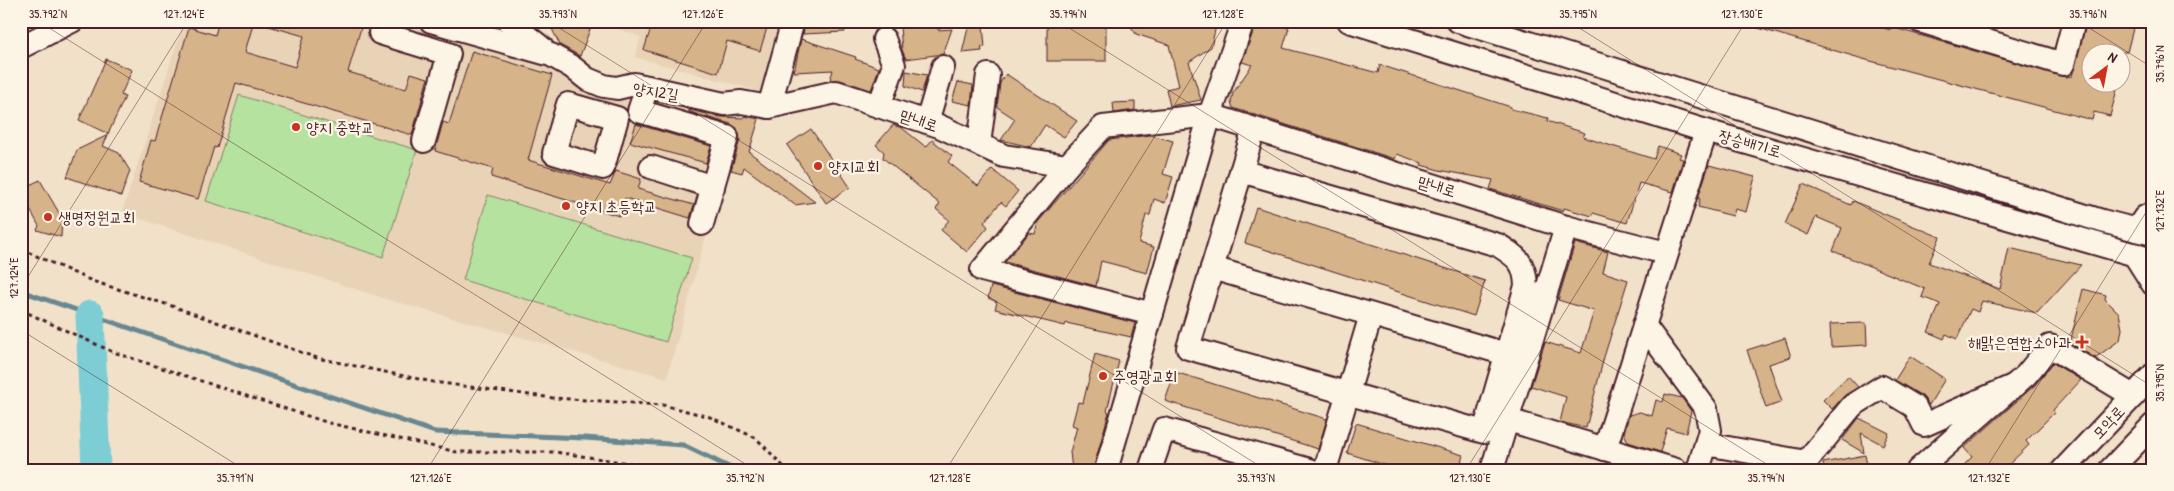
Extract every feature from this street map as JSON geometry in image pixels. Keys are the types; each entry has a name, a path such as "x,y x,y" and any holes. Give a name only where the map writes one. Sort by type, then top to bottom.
{"street":[{"path":"21,47 72,21"},
{"path":"383,21 380,33 449,54 424,141"},
{"name":"양지2길","path":"431,21 551,55"},
{"name":"양지2길","path":"508,21 551,55 572,67 587,79 604,86 618,88 634,84 724,104 741,102 769,107"},
{"path":"769,107 792,21"},
{"path":"1106,470 1210,115 1243,21"},
{"name":"장승배기로","path":"1349,21 1706,131 2143,257"},
{"path":"1451,53 1459,21"},
{"name":"장승배기로","path":"1459,21 2144,232"},
{"path":"1920,21 2063,64 2074,21"},
{"path":"879,106 894,65 884,39"},
{"path":"927,122 943,67"},
{"path":"979,144 988,75"},
{"path":"596,112 604,86"},
{"path":"646,87 639,111 727,137 702,224"},
{"name":"맏내로","path":"769,107 836,92 927,122 1004,156 1067,166"},
{"name":"맏내로","path":"1152,314 982,270 1067,166 1103,127 1210,115 1566,227 1666,253"},
{"path":"1241,171 1498,246 1515,256 1526,270 1526,286 1484,432 1188,348 1241,171 1254,129"},
{"path":"1605,449 1706,131"},
{"path":"651,167 713,187"},
{"path":"2144,232 2145,217 2153,213"},
{"path":"1492,470 1566,227"},
{"path":"2143,257 2153,284"},
{"path":"1212,268 1506,354"},
{"path":"1325,470 1371,315"},
{"path":"1644,325 1706,409 1710,430 1698,470"},
{"path":"1918,470 2015,385 2050,346 2133,396"},
{"name":"모악로","path":"2063,470 2153,375"},
{"path":"1706,444 1806,462 1852,406 1882,387 1915,407 1924,425 2015,385"},
{"path":"1508,420 1676,470"},
{"path":"2110,470 2153,425"},
{"path":"1150,470 1164,429 1310,470"}],"path":[{"path":"21,249 92,281 172,306 317,358 433,382 553,398 663,405 710,417 756,438 787,470"},
{"path":"21,310 113,352 329,424 457,452 555,452 676,470"}],"shaded area":[{"path":"184,21 400,21 634,90 740,113 667,378 389,300 122,213"},
{"path":"595,21 779,21 762,92 635,57 641,37"}],"green space":[{"path":"239,95 417,150 383,257 206,201"},
{"path":"488,195 692,258 666,342 463,280"}],"building":[{"path":"219,21 254,21 245,52 295,67 304,36 265,25 266,21 363,21 348,72 406,89 411,73 428,78 412,135 236,83 217,148 214,147 198,199 139,182 151,140 155,141 189,27 215,35"},
{"path":"548,21 593,21 580,56 560,45"},
{"path":"653,21 769,21 760,51 727,41 718,73 644,50"},
{"path":"806,21 845,21 845,32 803,34"},
{"path":"1047,21 1106,21 1106,61 1047,61"},
{"path":"1127,21 1197,21 1216,26 1211,47 1189,62 1201,100 1170,106 1166,89 1179,86 1169,45 1136,34"},
{"path":"1265,21 1289,28 1283,48 1378,73 1380,65 1511,107 1511,109 1548,118 1547,121 1585,133 1583,137 1654,159 1658,146 1681,154 1679,158 1683,159 1673,192 1639,183 1627,223 1593,213 1592,216 1564,208 1563,211 1490,189 1493,180 1439,170 1421,165 1422,163 1397,154 1395,159 1233,108 1231,102 1233,93 1252,65 1242,62 1255,27"},
{"path":"1749,21 1861,21 1890,30 1891,27 2066,77 2072,76 2087,21 2135,21 2130,42 2082,42 2082,92 2116,92 2110,116 2094,112 2092,120 1863,59 1748,25"},
{"path":"938,25 938,30 952,29 943,54 906,59 902,50 900,27"},
{"path":"983,26 985,47 981,47 982,51 962,53 968,28"},
{"path":"801,39 856,57 855,59 879,68 871,90 840,80 830,80 833,70 794,72"},
{"path":"472,51 552,75 528,160 610,185 616,171 641,179 638,189 694,205 690,218 625,198 619,216 491,177 493,169 435,151 443,122 449,124"},
{"path":"106,59 132,70 121,95 125,97 108,134 79,120"},
{"path":"906,71 927,75 922,92 905,86"},
{"path":"1006,74 1077,121 1064,137 1045,125 1031,147 1001,140 1015,119 997,107 1000,83"},
{"path":"958,82 973,85 971,105 952,101"},
{"path":"1135,102 1135,110 1114,113 1113,103"},
{"path":"689,110 721,117 744,118 744,116 759,119 749,152 815,202 795,205 744,167 742,173 731,170 740,140 737,128 731,124 689,112"},
{"path":"636,124 711,146 706,163 630,142"},
{"path":"893,125 902,128 926,147 932,140 952,156 948,162 978,186 992,169 1018,191 1006,206 1001,202 984,222 988,227 967,252 941,230 949,220 936,209 940,204 883,158 884,152 876,145"},
{"name":"양지교회","path":"811,129 850,187 826,203 787,145"},
{"path":"108,135 103,146 119,153 130,171 121,196 67,177 77,150"},
{"path":"1151,135 1173,141 1163,174 1173,177 1165,203 1154,199 1150,215 1146,215 1139,243 1154,247 1147,273 1101,261 1096,286 1005,262 1029,233 1035,234 1038,222 1109,140"},
{"path":"1709,165 1755,177 1746,212 1735,209 1733,216 1698,207 1700,199 1698,198"},
{"name":"생명정원교회","path":"40,180 62,218 61,237 37,230 39,226 21,193 21,189"},
{"path":"1803,184 1851,205 1853,201 1940,237 1929,263 2000,289 2009,248 2081,265 2037,313 1982,301 1978,312 1971,309 1957,339 1946,334 1944,339 1928,332 1940,304 1922,297 1925,289 1833,251 1842,228 1816,217 1808,235 1785,224"},
{"path":"1256,207 1485,281 1474,316 1245,243"},
{"path":"1575,243 1608,252 1603,272 1628,280 1604,357 1586,428 1560,422 1566,397 1531,386 1545,342 1581,353 1594,311 1558,300"},
{"path":"991,286 1135,323 1131,337 1066,323 1065,326 995,309 997,302 988,298"},
{"path":"2083,289 2106,295 2105,299 2119,313 2122,329 2120,340 2095,358 2070,343"},
{"path":"1866,323 1867,345 1831,347 1830,324"},
{"path":"1785,338 1791,357 1769,364 1782,402 1766,408 1747,350"},
{"path":"1095,354 1119,361 1107,411 1109,412 1093,470 1072,470 1070,452 1077,427 1072,425 1078,402 1083,403"},
{"path":"1910,356 1945,379 1929,405 1922,396 1895,380"},
{"path":"2053,363 2081,380 2053,410 2055,412 2026,441 2029,445 2003,470 1959,470 1972,457 1964,448 2035,385"},
{"path":"1175,372 1327,419 1318,449 1165,401"},
{"path":"1848,376 1858,387 1845,395 1832,409 1823,400"},
{"path":"1665,394 1682,398 1691,411 1686,433 1667,428 1660,452 1628,442 1624,433 1629,415 1640,412 1652,416 1656,400 1663,402"},
{"path":"1859,418 1889,433 1883,445 1861,433 1864,453 1842,440"},
{"path":"1356,423 1463,455 1459,470 1401,470 1347,453"},
{"path":"1865,455 1868,470 1824,470 1823,463"}],"waterway":[{"path":"21,291 435,432 585,438 683,445 735,470"},
{"path":"90,315 96,470"}],"place":[{"name":"양지 중학교","path":"296,127"},
{"name":"양지교회","path":"818,166"},
{"name":"양지 초등학교","path":"566,206"},
{"name":"생명정원교회","path":"48,217"},
{"name":"해맑은연합소아과","path":"2082,342"},
{"name":"주영광교회","path":"1103,376"}]}
